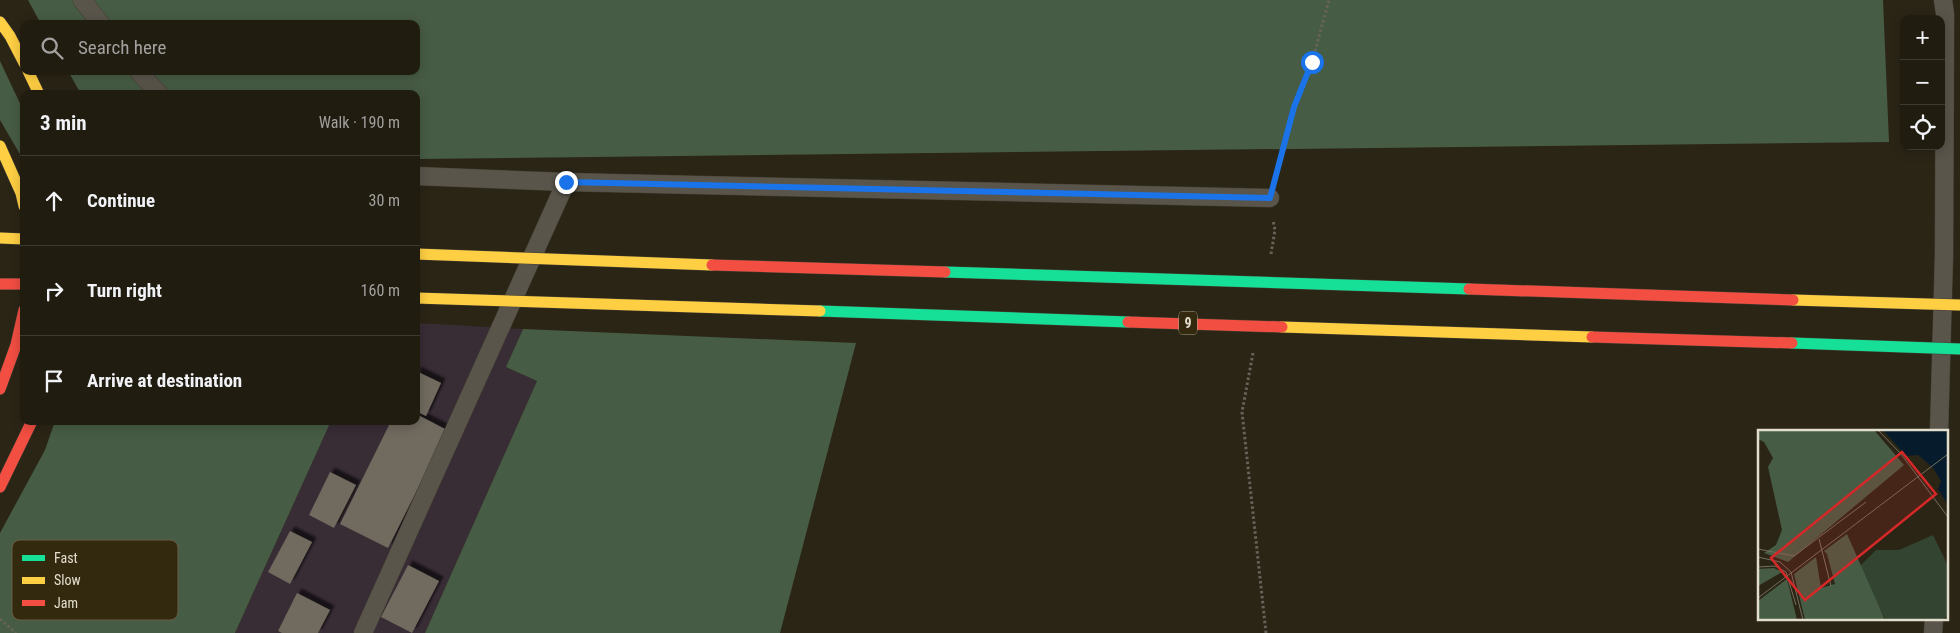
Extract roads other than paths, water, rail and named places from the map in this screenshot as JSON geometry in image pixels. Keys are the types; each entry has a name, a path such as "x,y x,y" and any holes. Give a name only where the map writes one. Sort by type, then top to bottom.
{"main road":[{"path":"0,22 20,55"},
{"path":"30,75 37,90"},
{"path":"0,146 20,191"},
{"path":"0,238 20,239"},
{"path":"420,254 1960,305"},
{"path":"0,284 20,284"},
{"name":"9","path":"420,298 1960,349"},
{"path":"0,388 20,327"},
{"path":"0,487 30,425"}],"lane":[{"path":"82,0 98,20"},
{"path":"1939,430 1944,255 1945,14 1943,0"},
{"path":"142,75 155,90"},
{"path":"420,176 566,182 1270,198"},
{"path":"364,633 566,182"},
{"path":"1933,633 1934,620"}]}
